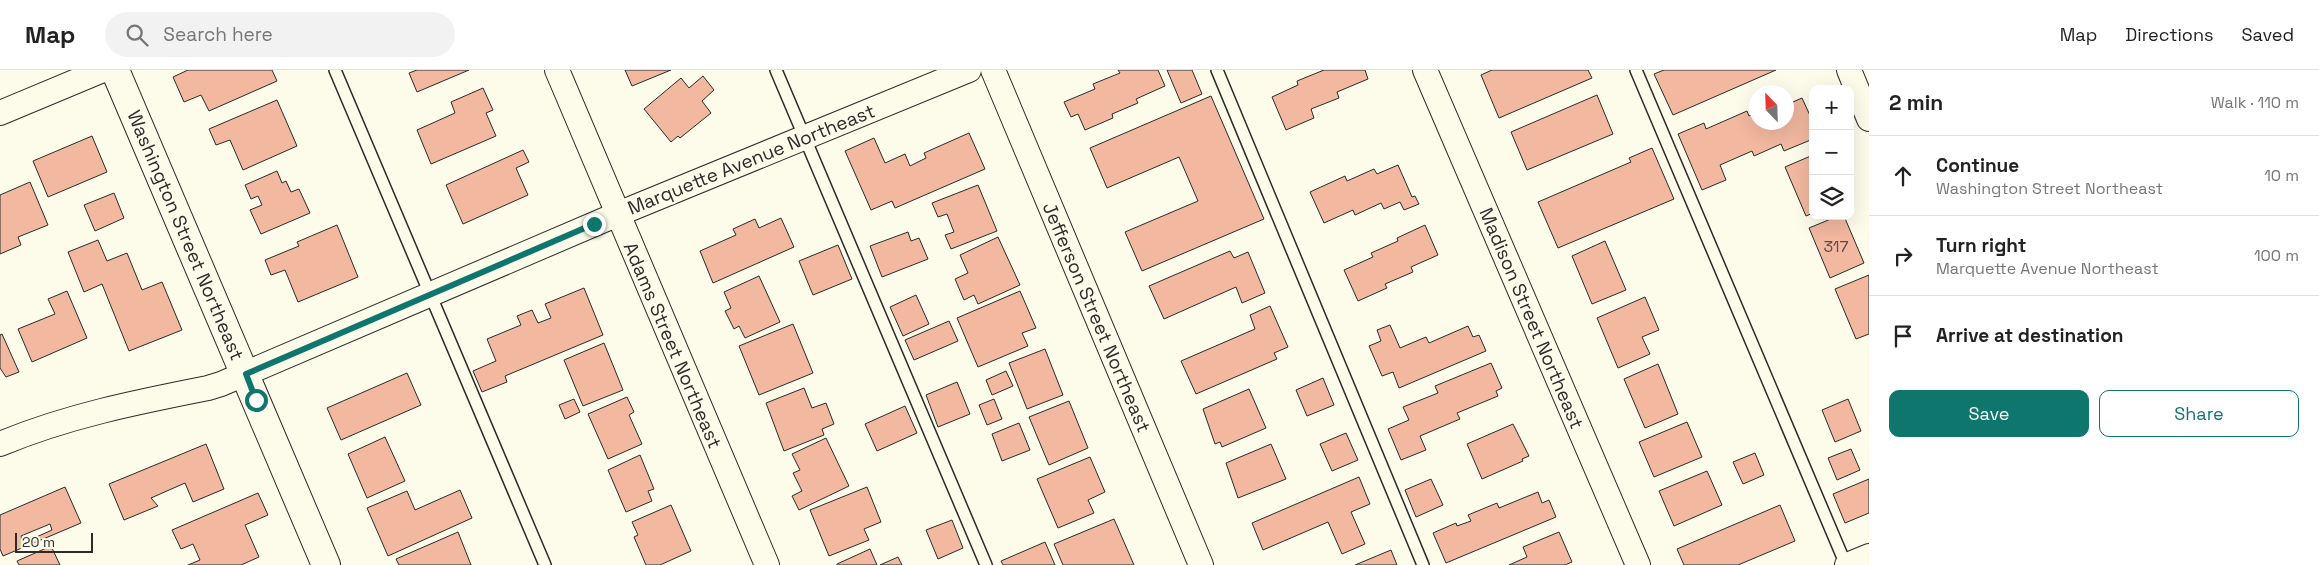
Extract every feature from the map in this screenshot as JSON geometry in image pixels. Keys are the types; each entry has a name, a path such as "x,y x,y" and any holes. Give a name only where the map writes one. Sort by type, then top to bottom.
{"street":[{"path":"0,113 103,70"},
{"name":"Washington Street Northeast","path":"115,70 326,565"},
{"name":"Adams Street Northeast","path":"557,70 767,565"},
{"name":"Marquette Avenue Northeast","path":"0,444 37,428 107,408 208,388 246,374 618,214 969,70"},
{"name":"Jefferson Street Northeast","path":"993,70 1201,565"},
{"name":"Madison Street Northeast","path":"1425,70 1638,565"},
{"path":"1848,70 1869,119"},
{"path":"1846,565 1869,556"}],"lane":[{"path":"335,70 545,565"},
{"path":"776,70 986,565"},
{"path":"1217,70 1423,565"},
{"path":"1636,70 1846,565"}],"building":[{"path":"188,70 272,70 277,81 209,111 201,95 184,102 173,77"},
{"path":"417,70 469,70 417,92 409,73"},
{"path":"625,70 671,70 632,86"},
{"path":"1118,70 1158,70 1165,86 1136,99 1138,103 1112,114 1113,118 1085,130 1078,114 1071,117 1064,102 1095,89 1093,84 1120,73"},
{"path":"1167,70 1192,70 1202,94 1181,103"},
{"path":"1324,70 1365,70 1368,79 1337,92 1339,98 1311,109 1314,118 1286,130 1272,97 1298,85 1297,81"},
{"path":"1492,70 1588,70 1592,78 1499,118 1481,75"},
{"path":"1664,70 1776,70 1673,115 1654,74"},
{"path":"703,76 714,90 702,101 711,113 680,138 678,136 671,142 644,109 681,78 689,88"},
{"path":"483,88 493,110 486,113 496,136 431,164 417,130 455,113 451,102"},
{"path":"1597,95 1613,134 1527,170 1511,132"},
{"path":"1211,96 1264,219 1142,271 1125,232 1198,201 1179,157 1107,188 1090,148"},
{"path":"1802,98 1809,113 1809,141 1784,151 1781,144 1754,156 1752,151 1720,165 1726,180 1702,190 1678,134 1704,123 1706,129 1747,111 1749,130 1794,130 1794,102"},
{"path":"277,100 297,146 243,170 230,140 216,145 209,129"},
{"path":"969,133 985,169 895,208 892,201 871,210 845,151 874,138 885,163 905,154 910,166 926,158 924,153"},
{"path":"92,136 107,172 48,197 33,161"},
{"path":"1652,148 1674,199 1558,248 1538,202 1631,162 1629,158"},
{"path":"523,150 529,162 516,168 528,195 463,224 446,185"},
{"path":"1809,157 1809,215 1806,216 1785,167"},
{"path":"1398,165 1412,197 1415,196 1419,204 1404,210 1400,202 1384,209 1381,203 1355,215 1353,210 1324,223 1310,192 1345,176 1347,181 1374,169 1377,174"},
{"path":"277,171 282,183 286,181 291,192 299,189 310,213 261,234 250,210 262,205 258,196 251,199 245,185"},
{"path":"30,182 48,225 18,237 21,245 0,254 0,195"},
{"path":"978,185 997,231 951,249 945,235 954,232 947,214 938,217 932,203"},
{"path":"114,193 124,218 95,231 84,205"},
{"path":"781,218 794,247 713,283 700,251 736,235 733,229 755,219 759,228"},
{"path":"1828,220 1846,220 1864,263 1830,278 1809,228"},
{"path":"337,225 358,277 298,302 285,270 271,275 265,260 299,246 297,242"},
{"path":"1425,225 1438,255 1411,267 1413,272 1385,284 1387,288 1358,301 1344,270 1373,257 1371,253 1398,241 1397,238"},
{"path":"908,232 911,241 919,238 928,259 882,277 870,246"},
{"path":"998,237 1020,285 978,304 974,295 964,300 955,279 968,273 960,255"},
{"path":"98,240 107,261 127,253 142,290 162,282 182,330 129,351 102,284 84,292 68,252"},
{"path":"1605,241 1626,290 1592,304 1572,256"},
{"path":"838,245 852,279 813,295 799,261"},
{"path":"1230,251 1234,258 1248,252 1265,293 1242,303 1236,287 1164,319 1149,286"},
{"path":"1869,275 1869,334 1856,339 1835,289"},
{"path":"759,276 780,322 745,338 739,326 734,329 725,311 731,308 724,292"},
{"path":"584,288 603,335 505,376 507,382 482,392 473,371 496,361 487,339 521,325 517,316 532,310 538,323 551,318 545,304"},
{"path":"67,291 87,338 32,362 18,329 55,314 48,299"},
{"path":"1020,291 1036,328 1022,333 1028,346 978,367 957,318"},
{"path":"916,295 929,324 903,336 890,307"},
{"path":"1645,297 1659,330 1642,337 1650,354 1618,368 1597,318"},
{"path":"1270,306 1288,347 1274,353 1277,359 1196,394 1181,361 1255,329 1250,315"},
{"path":"949,321 958,341 914,360 905,340"},
{"path":"793,324 813,373 759,395 739,346"},
{"path":"1390,325 1400,348 1426,337 1429,343 1468,326 1473,337 1479,335 1486,351 1399,388 1393,372 1382,376 1369,346 1381,341 1377,330"},
{"path":"2,334 19,372 6,377 0,368 0,335"},
{"path":"604,343 623,390 583,406 564,360"},
{"path":"1045,349 1063,395 1027,409 1009,363"},
{"path":"1491,363 1502,388 1496,391 1498,396 1457,413 1460,419 1420,436 1426,450 1401,460 1388,429 1409,420 1403,407 1438,393 1435,386"},
{"path":"1658,364 1678,414 1645,428 1624,379"},
{"path":"1006,371 1013,386 992,395 986,380"},
{"path":"407,373 421,405 341,440 327,408"},
{"path":"1323,378 1334,405 1307,416 1296,390"},
{"path":"957,382 970,414 938,427 926,395"},
{"path":"804,388 812,408 826,403 834,424 822,429 824,435 784,451 766,403"},
{"path":"1249,389 1266,428 1222,447 1220,442 1215,444 1203,409"},
{"path":"627,397 634,412 629,415 642,444 608,459 588,414"},
{"path":"574,399 580,412 565,419 559,405"},
{"path":"994,399 1002,419 987,425 979,405"},
{"path":"1848,399 1861,431 1835,442 1822,410"},
{"path":"1069,401 1088,448 1049,465 1029,417"},
{"path":"905,406 917,433 877,451 865,424"},
{"path":"1687,422 1702,457 1654,477 1639,442"},
{"path":"1019,423 1030,450 1002,461 992,434"},
{"path":"1513,424 1529,456 1522,459 1523,461 1482,479 1467,444"},
{"path":"1346,433 1358,460 1332,471 1320,444"},
{"path":"385,437 405,481 367,498 348,454"},
{"path":"826,438 849,486 799,510 792,496 802,491 793,473 800,470 792,454"},
{"path":"206,444 224,489 193,502 185,483 151,498 158,506 124,520 109,484"},
{"path":"1271,444 1286,479 1238,498 1226,463"},
{"path":"1851,449 1860,470 1837,480 1828,458"},
{"path":"1755,453 1764,475 1743,484 1733,462"},
{"path":"640,455 654,489 648,491 652,501 626,512 608,470"},
{"path":"1090,457 1105,492 1088,500 1094,513 1058,528 1037,479"},
{"path":"1707,471 1722,505 1674,526 1659,491"},
{"path":"1359,477 1370,504 1351,512 1365,544 1342,554 1328,522 1263,550 1252,523"},
{"path":"1431,479 1443,505 1416,517 1405,490"},
{"path":"1869,479 1869,513 1845,523 1833,494"},
{"path":"65,487 81,523 3,556 0,549 0,515","holes":["50,524 52,530 23,543 21,536"]},
{"path":"867,487 881,522 864,529 869,540 829,556 810,510"},
{"path":"460,490 472,518 388,556 367,508 407,491 415,510"},
{"path":"1538,492 1542,503 1549,500 1556,517 1446,563 1433,533 1456,523 1457,526 1471,521 1468,515 1497,503 1499,508"},
{"path":"258,493 268,515 245,525 259,557 241,565 188,565 200,560 193,544 181,549 172,530"},
{"path":"671,505 691,551 660,565 646,565 634,537 638,535 632,522"},
{"path":"1780,505 1795,541 1738,565 1684,565 1677,549"},
{"path":"1114,519 1134,565 1063,565 1054,544"},
{"path":"952,520 963,548 938,559 926,530"},
{"path":"458,532 471,565 399,565 396,559"},
{"path":"1559,532 1572,562 1565,565 1509,565 1527,557 1523,547"},
{"path":"1045,542 1055,565 1003,565 1001,561"},
{"path":"51,546 60,565 19,565 17,561"},
{"path":"870,549 877,565 837,565 837,564"},
{"path":"1391,550 1397,565 1355,565"},
{"path":"898,557 902,565 880,565"}],"route":[{"path":"256,400 246,374 594,224"}]}
